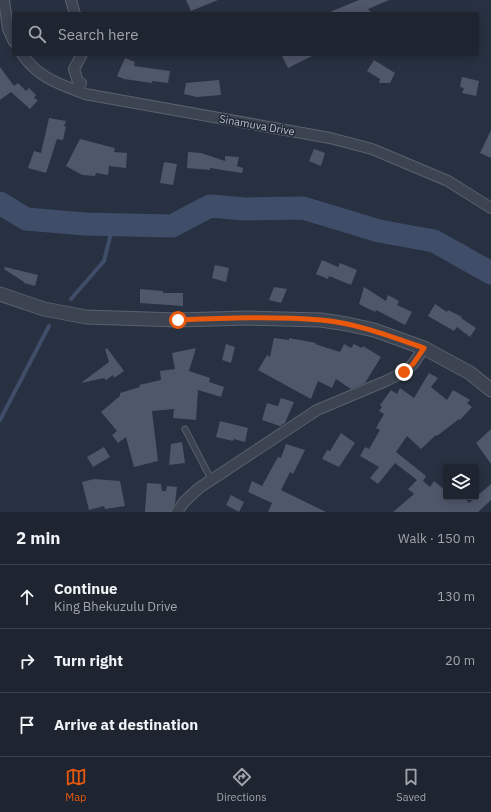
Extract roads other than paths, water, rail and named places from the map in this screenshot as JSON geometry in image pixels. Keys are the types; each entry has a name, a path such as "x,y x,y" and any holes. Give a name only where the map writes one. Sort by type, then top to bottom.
{"street":[{"path":"4,0 8,29 12,38"},
{"path":"71,0 74,12"},
{"name":"Sinamuva Drive","path":"23,56 27,62 40,74 85,94 330,138 372,149 448,181 491,208"},
{"path":"78,91 81,83 78,82 74,69 81,56"},
{"path":"0,296 44,309 86,317 178,320 248,318 321,320 374,330 424,348 470,373 491,390"},
{"path":"177,512 191,495 212,479 317,410 386,382 404,372 413,364 424,348"}],"lane":[{"path":"184,429 212,479"}],"waterway":[{"path":"0,203 26,219 85,224 172,226 210,206 245,209 303,208 379,231 434,241 491,273"},
{"path":"71,299 104,261 113,225"},
{"path":"0,420 49,326"}]}
